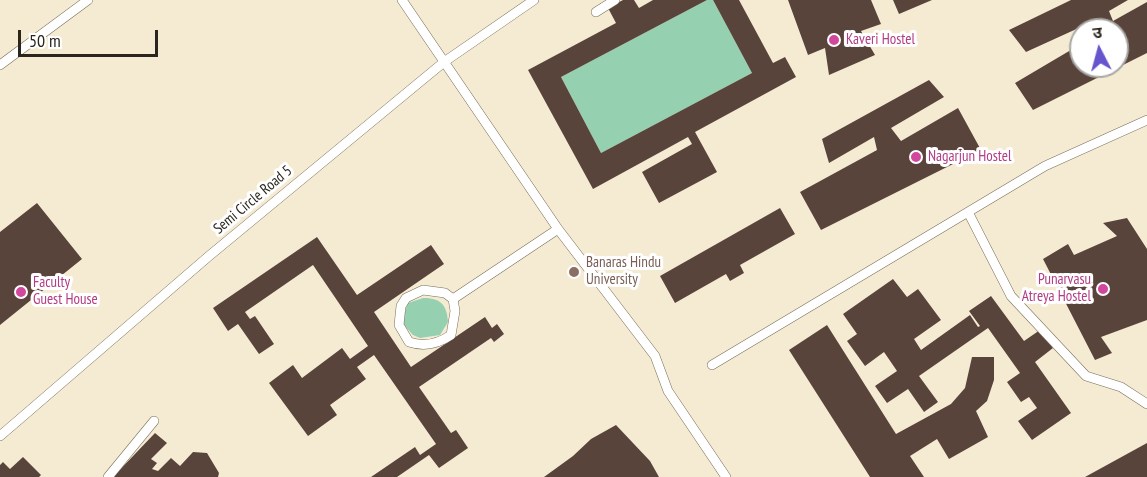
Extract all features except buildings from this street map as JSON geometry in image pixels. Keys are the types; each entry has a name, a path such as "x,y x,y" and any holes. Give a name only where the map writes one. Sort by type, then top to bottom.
{"lane":[{"path":"0,64 88,0"},
{"path":"402,0 558,229 655,356 668,391 726,477"},
{"name":"Semi Circle Road 5","path":"0,436 209,256 444,62 534,0"},
{"path":"596,12 615,0"},
{"path":"712,365 1045,166 1147,120"},
{"path":"968,212 1011,296 1086,376 1121,387 1147,404"},
{"path":"453,299 558,229"},
{"path":"423,290 446,293 453,299 455,319 451,335 425,345 409,342 399,325 401,306 406,298 423,290"},
{"path":"108,477 154,421"}],"green space":[{"path":"707,0 713,0 752,73 601,153 561,77"},
{"path":"423,298 434,299 444,306 448,322 440,335 420,338 413,335 403,324 408,303"}],"place":[{"name":"Kaveri Hostel","path":"834,40"},
{"name":"Nagarjun Hostel","path":"916,157"},
{"name":"Banaras Hindu University","path":"574,272"},
{"name":"Punarvasu Atreya Hostel","path":"1103,289"},
{"name":"Faculty Guest House","path":"21,292"}]}
